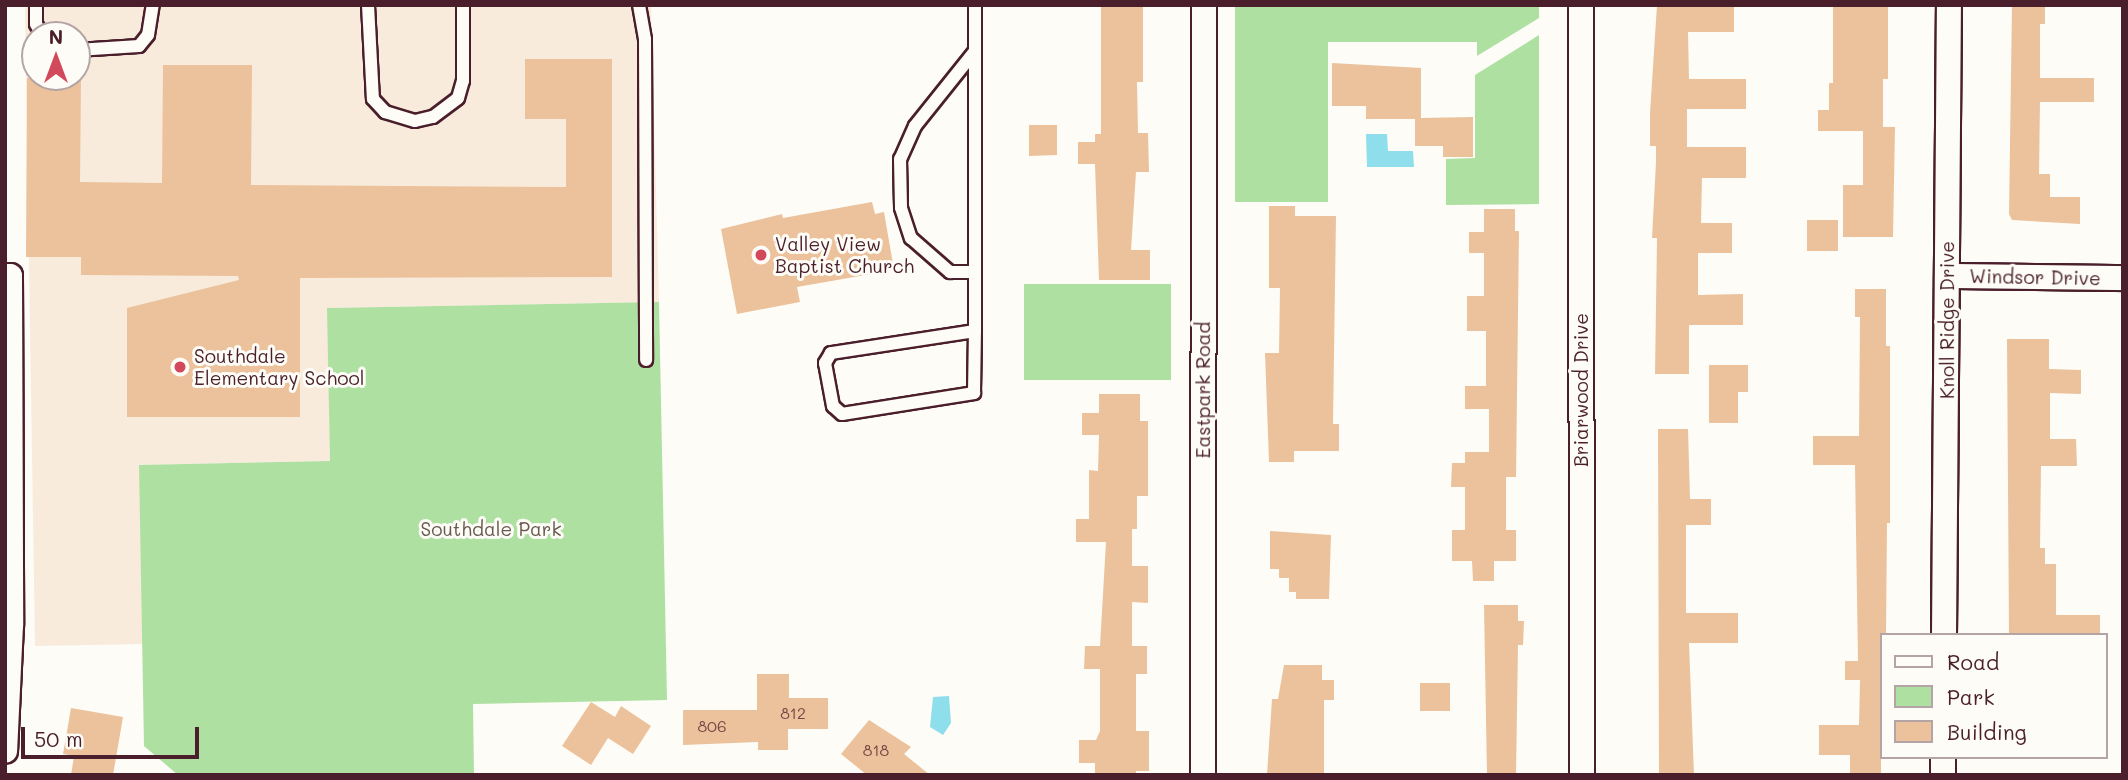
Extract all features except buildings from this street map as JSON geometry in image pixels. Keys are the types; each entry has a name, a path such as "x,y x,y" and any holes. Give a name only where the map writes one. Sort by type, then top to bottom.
{"street":[{"name":"Eastpark Road","path":"1203,775 1204,5"},
{"name":"Briarwood Drive","path":"1581,5 1582,775"},
{"name":"Knoll Ridge Drive","path":"1944,633 1949,5"},
{"path":"5,751 11,669 8,276"},
{"name":"Windsor Drive","path":"1947,276 2123,278"}],"lane":[{"path":"91,49 139,46 148,35 153,5"},
{"path":"368,5 373,99 385,112 415,121 433,117 458,98 463,81 463,5"},
{"path":"639,5 645,39 646,360"},
{"path":"975,5 975,331 974,393 842,414 833,407 825,363 831,353 975,331"},
{"path":"975,51 915,126 900,159 901,208 911,238 950,272 975,272"}],"shaded area":[{"name":"Southdale Elementary School","path":"25,5 651,5 659,302 328,308 330,461 140,465 143,644 35,646 26,91 91,91 91,21 25,21"}],"green space":[{"path":"1235,5 1539,5 1539,18 1477,56 1477,42 1328,42 1328,202 1235,202"},
{"path":"1539,35 1539,204 1446,205 1446,159 1475,158 1475,75"},
{"path":"1024,284 1171,284 1171,380 1024,380"},
{"name":"Southdale Park","path":"659,302 667,700 473,704 474,775 178,775 144,746 139,465 330,461 327,308"}],"water":[{"path":"1366,134 1387,134 1388,151 1413,151 1414,167 1367,167"},
{"path":"949,696 951,723 943,735 930,727 933,697"}],"place":[{"name":"Valley View Baptist Church","path":"761,255"},
{"name":"Southdale Elementary School","path":"180,367"}]}
